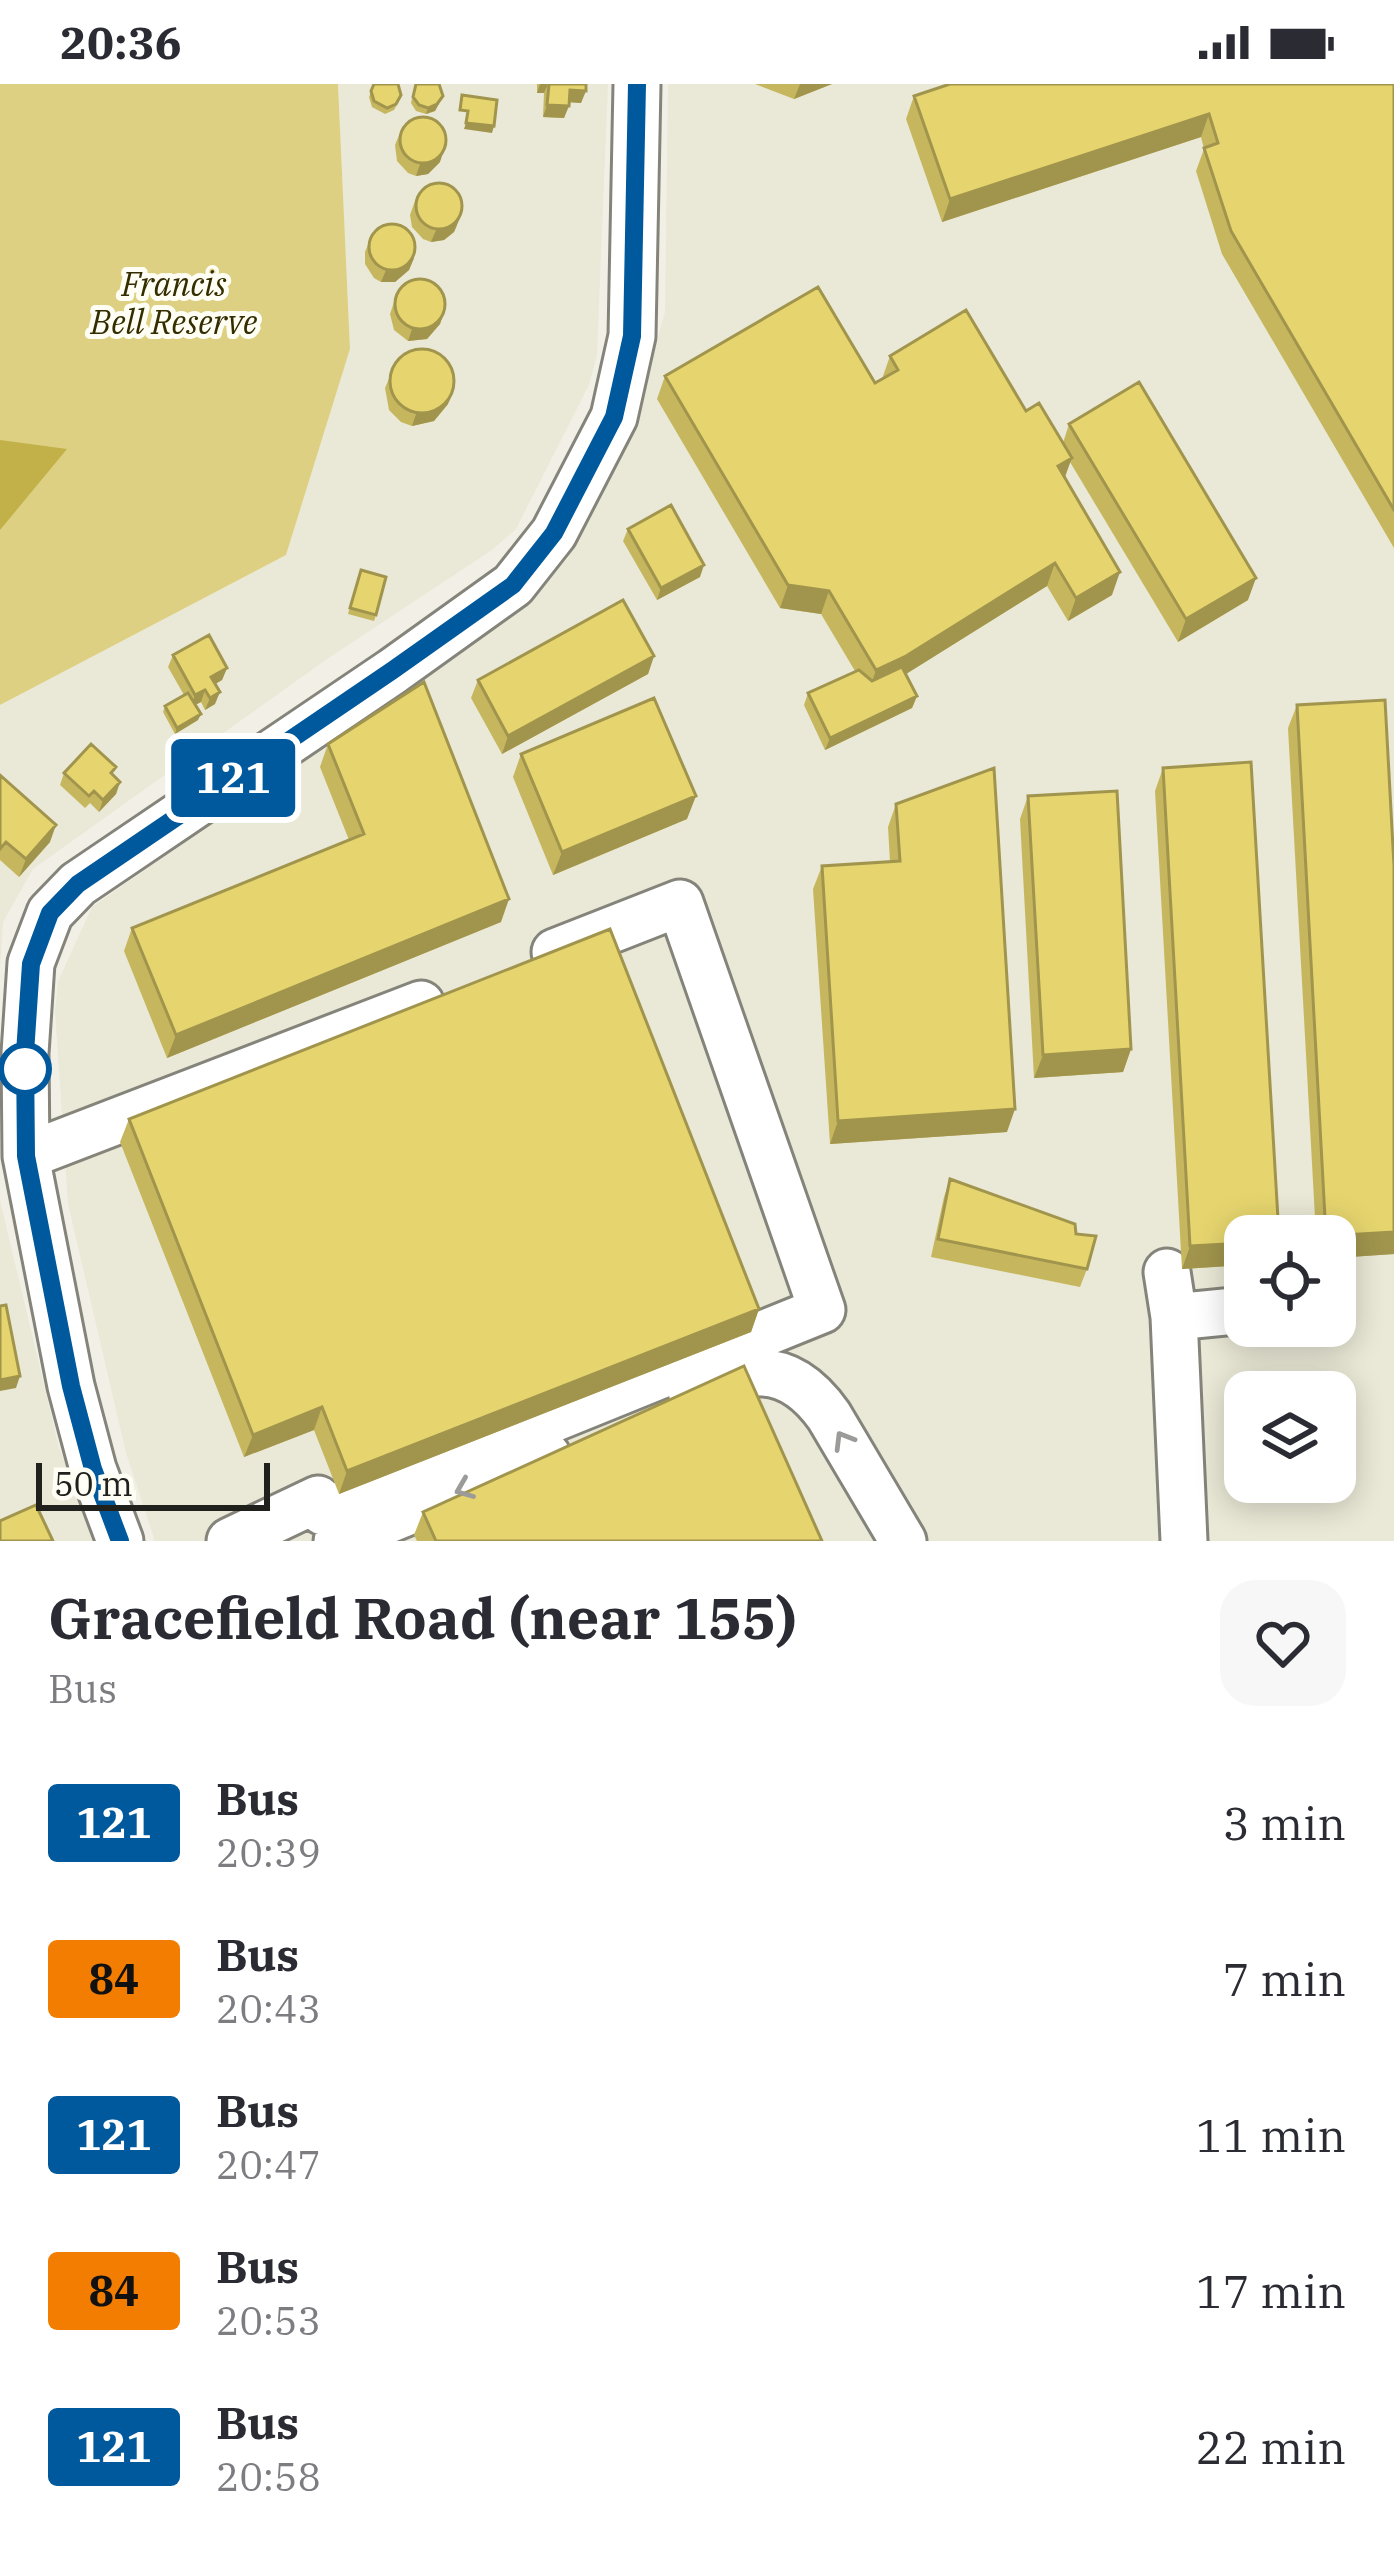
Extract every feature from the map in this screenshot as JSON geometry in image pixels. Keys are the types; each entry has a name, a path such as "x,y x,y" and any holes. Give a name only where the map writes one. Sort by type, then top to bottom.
{"street":[{"path":"120,1541 93,1469 71,1386 26,1156 25,1053 31,964 50,913 78,884 513,585 554,533 614,417 632,336 637,84"},
{"path":"230,1541 318,1499 322,1512 822,1310 680,903 509,970"},
{"path":"26,1156 466,986"},
{"path":"1167,1272 1174,1317 1184,1541"},
{"path":"1174,1317 1224,1312"},
{"path":"354,1538 754,1372 791,1381 817,1399 903,1541"}],"shaded area":[{"path":"338,84 608,84 597,355 589,385 516,529 33,869 3,922 0,968 0,705 286,555 350,349"},
{"path":"668,84 1394,84 1394,1541 155,1541 126,1453 68,1204 55,1011 58,981 92,907 436,668 521,602 568,558 630,435 665,312"},
{"path":"0,440 67,449 0,530"},
{"path":"0,1200 59,1448 97,1541 0,1541"}],"green space":[{"name":"Francis Bell Reserve","path":"0,84 338,84 350,349 286,555 0,705"}],"building":[{"path":"374,84 398,84 401,95 396,104 387,108 374,101"},
{"path":"416,84 439,84 443,96 428,108 419,105 413,97"},
{"path":"549,84 586,84 586,91 570,90 569,106 547,105"},
{"path":"950,84 1394,84 1394,510 1231,231 1204,148 1218,143 1209,114 950,199 914,96"},
{"path":"462,95 497,100 494,126 466,123 468,111 460,110"},
{"path":"423,117 439,124 446,140 439,156 423,163 407,156 400,140 407,124"},
{"path":"439,183 455,190 462,206 455,222 439,229 423,222 416,206 423,190"},
{"path":"392,224 408,231 415,247 408,263 392,270 376,263 369,247 376,231"},
{"path":"420,279 437,287 445,304 437,321 420,329 403,321 395,304 403,287"},
{"path":"818,287 875,383 898,370 890,356 966,310 1026,411 1039,403 1072,458 1058,466 1120,572 1076,598 1055,563 876,670 829,591 788,585 665,376"},
{"path":"422,349 445,358 454,381 445,404 422,413 399,404 390,381 399,358"},
{"path":"1139,382 1256,578 1186,619 1069,424"},
{"path":"671,505 704,565 661,588 628,529"},
{"path":"361,570 386,577 376,615 350,608"},
{"path":"623,600 654,656 508,736 478,680"},
{"path":"209,635 227,668 211,677 220,692 210,698 205,690 195,695 173,655"},
{"path":"902,667 917,696 830,738 808,693 859,670 872,681"},
{"path":"424,682 509,899 176,1035 132,928 364,834 328,744"},
{"path":"188,693 201,714 177,728 165,706"},
{"path":"654,698 696,796 562,852 521,754"},
{"path":"1385,700 1394,866 1394,1232 1356,1234 1356,1215 1325,1215 1297,705"},
{"path":"91,744 116,767 111,773 120,782 103,800 94,791 89,796 64,773"},
{"path":"1251,762 1278,1215 1224,1215 1224,1244 1190,1246 1163,768"},
{"path":"994,768 1015,1109 838,1121 822,866 900,861 896,804"},
{"path":"0,775 56,825 26,859 6,842 0,849"},
{"path":"1117,791 1131,1049 1043,1055 1028,796"},
{"path":"610,929 759,1309 347,1471 322,1407 253,1435 129,1119"},
{"path":"950,1179 1075,1224 1076,1234 1096,1236 1087,1269 938,1239"},
{"path":"6,1305 20,1376 0,1380 0,1306"},
{"path":"744,1366 822,1541 436,1541 423,1512"},
{"path":"36,1505 53,1541 0,1541 0,1521"}],"bus line":[{"name":"121","path":"120,1541 93,1469 71,1386 26,1156 25,1053 36,949 50,913 78,884 513,585 554,533 614,417 632,336 637,84"}]}
